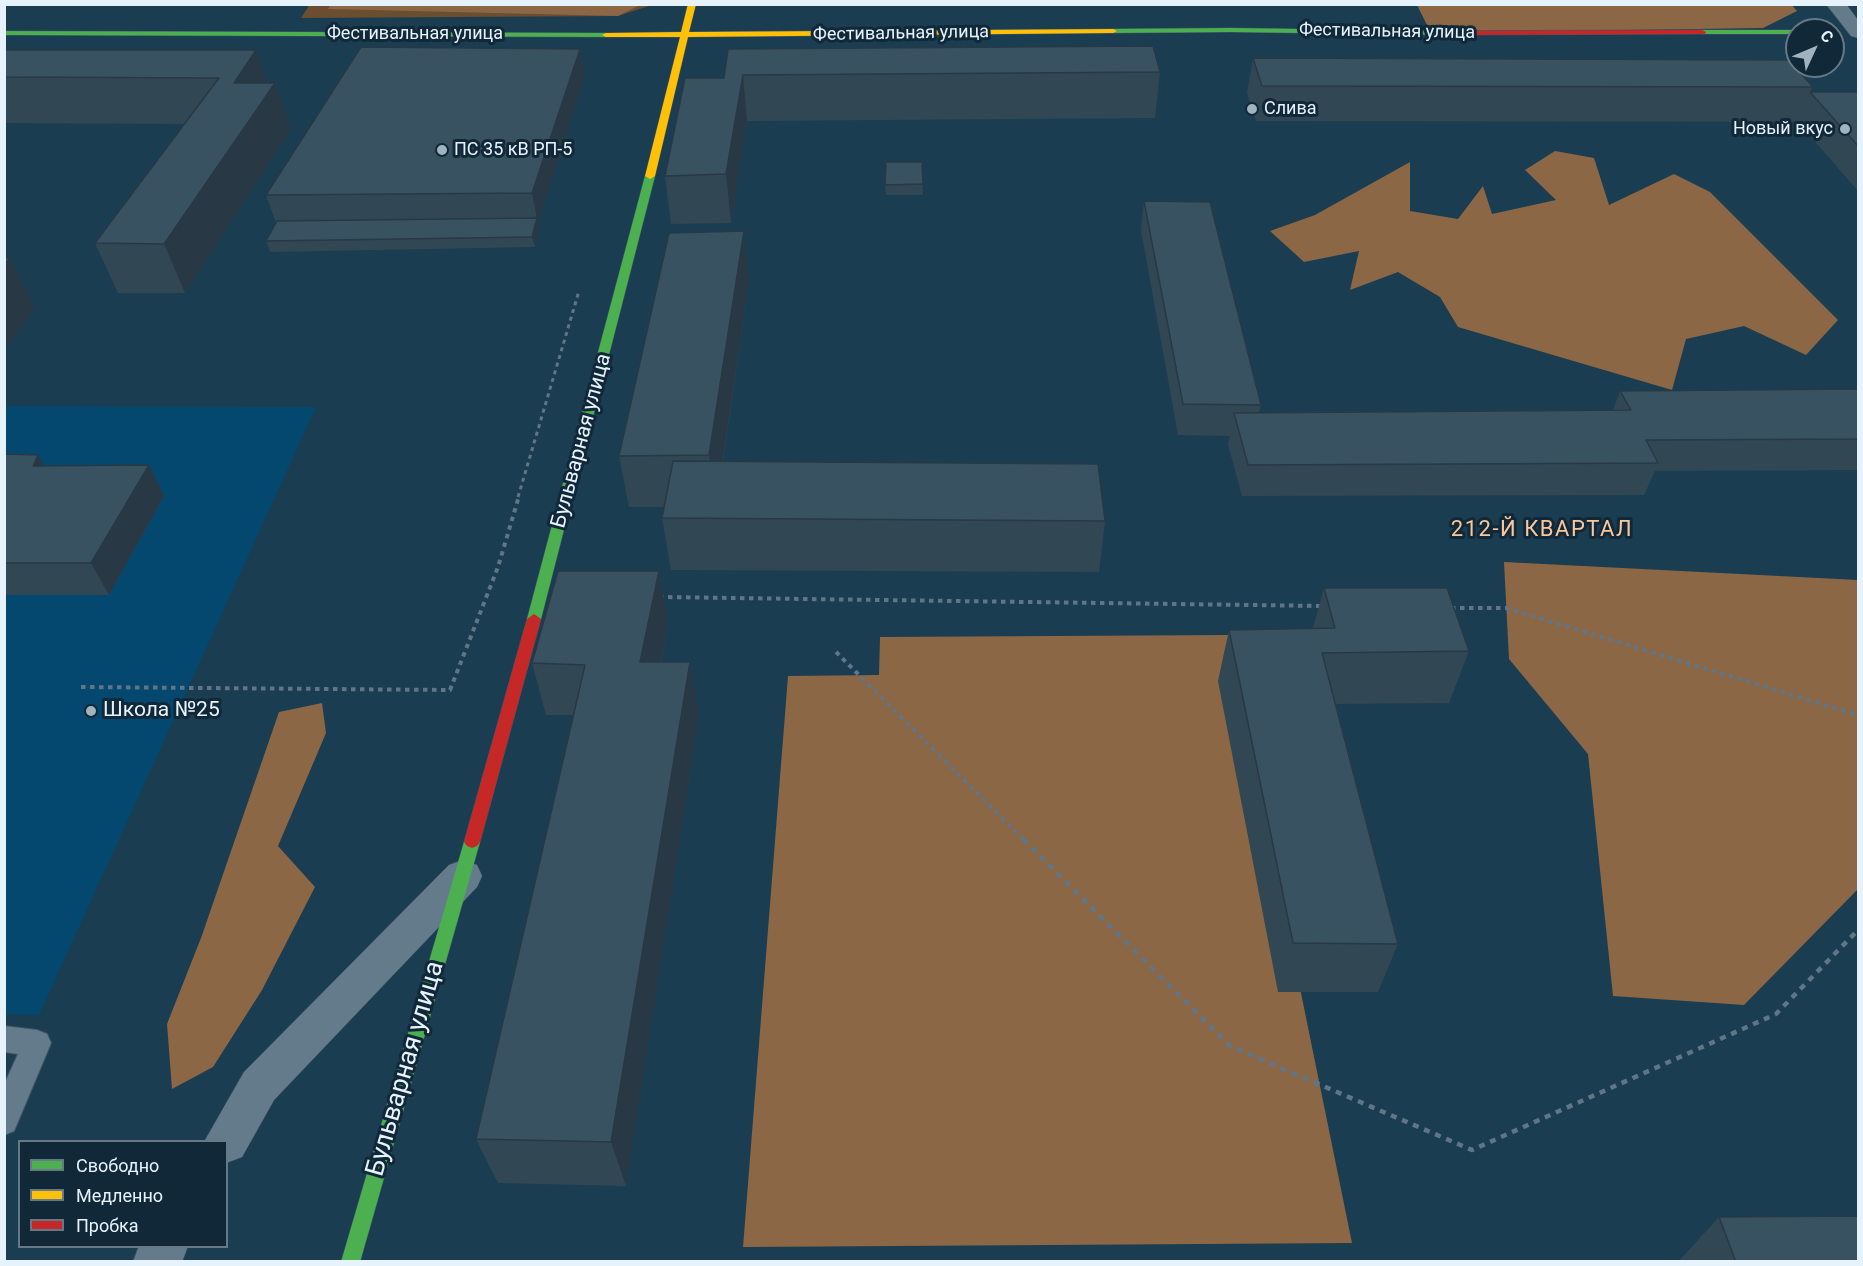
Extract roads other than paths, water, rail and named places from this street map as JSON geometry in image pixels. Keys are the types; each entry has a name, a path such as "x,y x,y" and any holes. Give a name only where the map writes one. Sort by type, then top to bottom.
{"street":[{"name":"Бульварная улица","path":"350,1262 463,876 577,463 692,4"},
{"path":"1835,4 1858,32"},
{"name":"Фестивальная улица","path":"4,33 683,35 1231,30 1418,33 1785,32"},
{"name":"Бульварная улица","path":"227,1140 259,1086 463,876"},
{"path":"156,1262 164,1248"}],"lane":[{"path":"4,1039 37,1043 4,1120"}],"place":[{"name":"Слива","path":"1252,109"},
{"name":"Новый вкус","path":"1845,129"},
{"name":"ПС 35 кВ РП-5","path":"442,150"},
{"name":"Школа №25","path":"91,711"}],"district":[{"name":"212-Й КВАРТАЛ","path":"1542,530"}]}
